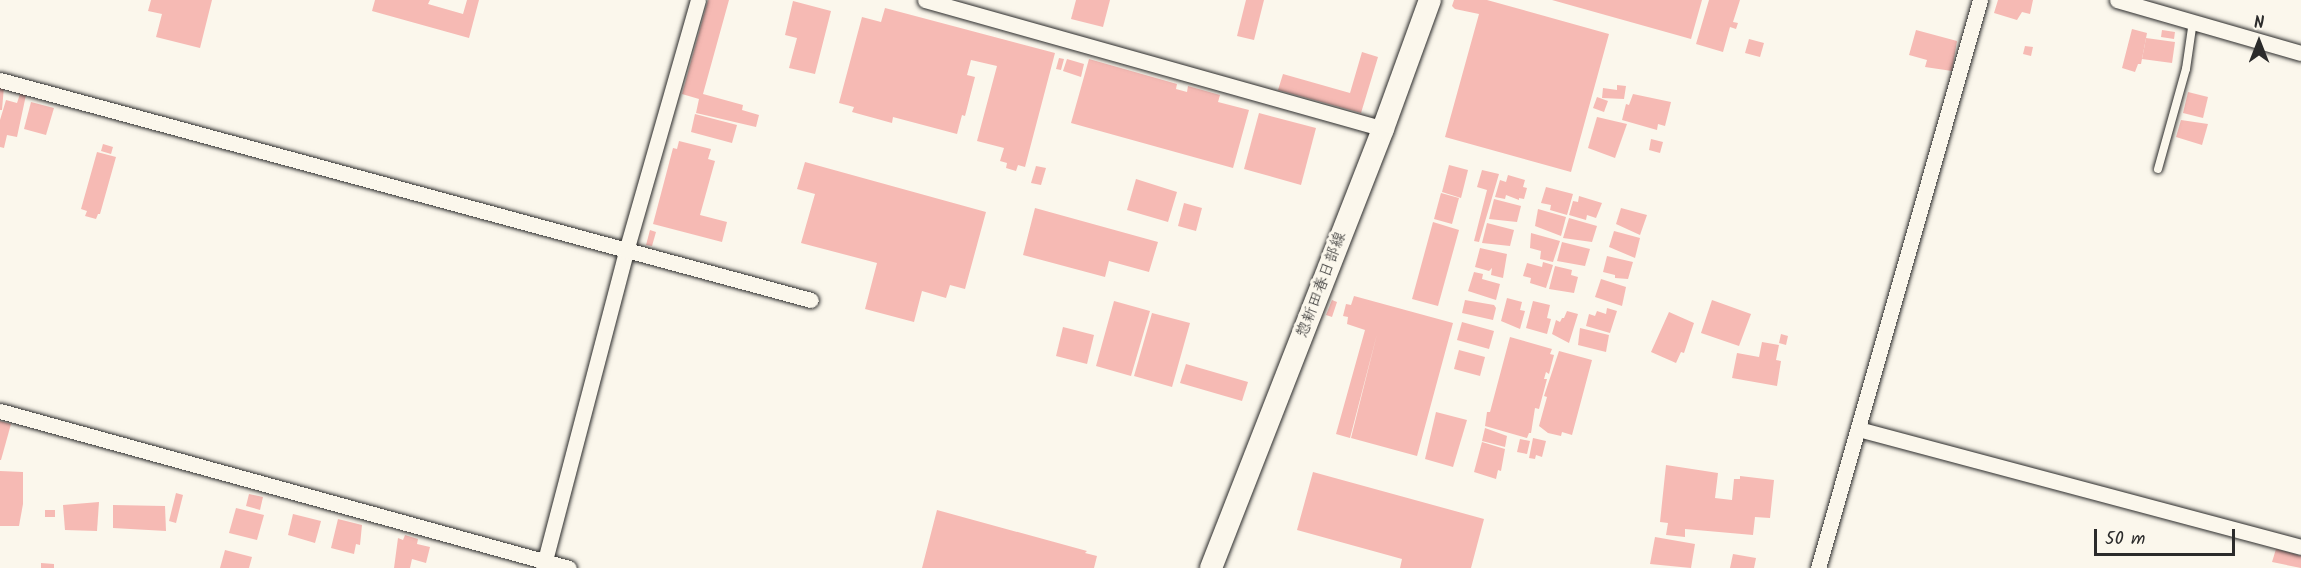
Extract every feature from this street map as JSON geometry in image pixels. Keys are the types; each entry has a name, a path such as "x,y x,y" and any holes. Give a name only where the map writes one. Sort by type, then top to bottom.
{"main road":[{"name":"惣新田春日部線","path":"1211,568 1383,129 1430,0"}],"street":[{"path":"544,565 626,251 698,0"},
{"path":"925,0 1383,129"},
{"path":"1818,568 1980,0"},
{"path":"2117,0 2301,53"},
{"path":"0,80 811,300"},
{"path":"0,411 544,565 569,568"},
{"path":"1858,429 2301,547"}],"lane":[{"path":"2158,169 2186,69 2193,21"}],"building":[{"path":"151,0 212,0 200,48 156,37 162,14 148,11"},
{"path":"375,0 430,0 428,4 463,14 467,0 479,0 469,38 372,11"},
{"path":"708,0 729,0 703,94 743,105 742,110 759,115 756,127 696,113 699,99 682,94"},
{"path":"1076,0 1110,0 1103,27 1071,19"},
{"path":"1246,0 1264,0 1254,40 1237,36"},
{"path":"1454,0 1487,0 1609,34 1571,172 1445,137 1479,14 1455,9 1452,6"},
{"path":"1552,0 1702,0 1691,39"},
{"path":"1709,0 1740,0 1733,22 1738,23 1736,29 1730,27 1723,52 1696,44"},
{"path":"1998,0 2033,0 2030,14 2022,12 2017,20 1994,13"},
{"path":"793,1 831,11 815,74 789,68 797,38 785,35"},
{"path":"885,8 1055,53 1025,167 1018,165 1016,171 1006,168 1007,163 1000,161 1004,148 977,141 997,66 971,60 967,75 975,77 965,116 962,115 957,134 893,117 892,123 852,112 854,107 839,103 862,17 881,22"},
{"path":"2132,29 2147,33 2141,64 2138,64 2135,72 2122,68"},
{"path":"1916,30 1957,41 1952,71 1925,67 1927,60 1909,55"},
{"path":"2162,30 2175,32 2174,39 2161,37"},
{"path":"2146,38 2175,42 2172,63 2142,59"},
{"path":"1749,39 1764,43 1760,57 1745,53"},
{"path":"2025,46 2033,47 2031,56 2023,54"},
{"path":"1362,52 1378,57 1361,113 1278,90 1283,74 1350,93"},
{"path":"1059,58 1064,59 1061,70 1056,69"},
{"path":"1067,59 1084,64 1081,77 1063,71"},
{"path":"1089,59 1177,84 1176,89 1187,92 1188,86 1220,95 1218,102 1249,110 1233,168 1071,123"},
{"path":"0,85 4,86 2,110 0,110"},
{"path":"1617,85 1626,86 1624,99 1602,98 1603,88 1617,90"},
{"path":"2188,92 2208,97 2203,118 2183,113"},
{"path":"20,94 26,95 17,137 7,135 4,148 0,147 0,120 6,100 17,103"},
{"path":"1633,94 1671,102 1665,126 1658,124 1657,130 1622,120 1626,104 1629,105"},
{"path":"1597,97 1608,101 1604,112 1593,108"},
{"path":"31,102 54,108 46,135 24,129"},
{"path":"1259,113 1316,128 1301,185 1244,169"},
{"path":"695,114 737,125 732,143 691,132"},
{"path":"1597,117 1627,124 1615,158 1588,148"},
{"path":"2181,120 2208,124 2202,145 2176,137"},
{"path":"1651,139 1663,142 1660,153 1649,150"},
{"path":"679,141 711,149 708,159 715,161 700,215 727,222 722,242 653,224 673,148 677,149"},
{"path":"103,144 113,147 111,154 101,151"},
{"path":"97,152 116,157 100,214 96,219 85,216 87,211 81,209"},
{"path":"805,162 986,212 965,289 950,285 946,298 922,291 914,322 865,309 877,263 801,243 815,194 797,189"},
{"path":"1449,165 1468,170 1461,198 1442,192"},
{"path":"1036,166 1046,168 1041,185 1031,183"},
{"path":"1482,170 1499,174 1479,242 1474,241 1487,190 1477,187"},
{"path":"1508,175 1525,180 1523,187 1527,188 1524,199 1519,198 1519,200 1506,195 1505,199 1495,197 1500,180 1506,182"},
{"path":"1136,179 1177,192 1168,222 1127,210"},
{"path":"1546,187 1573,194 1567,215 1550,210 1551,205 1541,203"},
{"path":"1441,193 1459,198 1452,224 1434,219"},
{"path":"1579,196 1602,203 1596,218 1587,215 1586,220 1569,215 1573,201 1578,202"},
{"path":"1494,199 1521,206 1517,222 1489,219"},
{"path":"1184,203 1202,208 1196,231 1178,226"},
{"path":"1035,208 1158,242 1149,272 1109,261 1105,277 1023,255"},
{"path":"1621,208 1647,215 1640,235 1616,224"},
{"path":"1538,209 1566,217 1561,236 1535,226"},
{"path":"1569,218 1597,226 1592,242 1563,238"},
{"path":"1433,222 1459,230 1438,306 1412,299"},
{"path":"1487,223 1514,230 1510,246 1482,243"},
{"path":"650,230 656,232 652,246 646,245"},
{"path":"1614,231 1640,238 1635,258 1609,247"},
{"path":"1531,233 1560,241 1553,262 1540,259 1541,251 1530,248"},
{"path":"1562,242 1590,249 1585,266 1557,261"},
{"path":"1480,248 1507,254 1503,278 1491,275 1492,268 1489,271 1475,267"},
{"path":"1607,256 1633,262 1628,279 1615,278 1615,275 1603,272"},
{"path":"1543,262 1553,265 1546,288 1530,283 1531,278 1523,276 1527,263 1542,267"},
{"path":"1555,266 1572,270 1571,275 1578,277 1574,293 1549,289"},
{"path":"1474,272 1483,274 1482,279 1500,284 1496,300 1468,291"},
{"path":"1601,279 1626,287 1622,306 1595,297"},
{"path":"1354,296 1453,323 1417,456 1351,438 1377,334 1350,438 1336,434 1365,330 1347,324 1348,317 1343,316 1346,304 1351,305"},
{"path":"1507,298 1522,302 1520,310 1525,311 1520,329 1501,321"},
{"path":"1332,300 1337,302 1332,317 1326,315"},
{"path":"1465,300 1494,305 1496,308 1493,320 1462,313"},
{"path":"1712,300 1751,314 1739,346 1701,333"},
{"path":"1114,301 1150,311 1131,376 1096,366"},
{"path":"1533,301 1550,305 1547,318 1551,319 1547,334 1526,328"},
{"path":"1607,308 1617,311 1610,333 1586,326 1589,314 1595,316 1597,311 1606,314"},
{"path":"1567,311 1578,314 1569,343 1552,334 1556,320 1560,322"},
{"path":"1669,312 1694,323 1684,353 1681,352 1676,363 1651,352"},
{"path":"1152,313 1190,323 1172,387 1134,376"},
{"path":"1462,322 1494,331 1489,349 1457,340"},
{"path":"1063,327 1094,335 1087,364 1056,356"},
{"path":"1580,328 1609,335 1606,352 1578,345"},
{"path":"1781,334 1788,336 1786,345 1779,343"},
{"path":"1510,337 1552,349 1550,354 1554,355 1549,374 1546,372 1544,379 1547,379 1539,409 1535,408 1531,433 1527,438 1485,426 1487,412 1490,412"},
{"path":"1762,342 1779,345 1776,360 1781,361 1777,386 1732,378 1737,353 1759,357"},
{"path":"1459,350 1485,357 1480,376 1454,369"},
{"path":"1559,351 1592,360 1572,435 1562,432 1561,436 1548,433 1539,426 1547,397 1544,396"},
{"path":"1186,364 1248,382 1242,401 1180,383"},
{"path":"1436,412 1467,420 1453,467 1425,459"},
{"path":"0,421 11,424 1,460 0,460"},
{"path":"1485,428 1507,436 1505,447 1482,441"},
{"path":"1533,438 1546,441 1542,457 1536,455 1535,459 1529,458"},
{"path":"1520,439 1530,441 1527,454 1517,452"},
{"path":"1482,442 1505,449 1501,471 1498,470 1496,479 1474,472"},
{"path":"1666,465 1718,473 1715,498 1732,500 1734,479 1740,479 1740,476 1774,480 1770,518 1755,517 1753,535 1685,529 1685,537 1666,535 1668,523 1660,522"},
{"path":"0,471 23,472 23,504 19,526 0,526"},
{"path":"1313,472 1484,519 1471,568 1400,568 1402,559 1297,530"},
{"path":"176,493 183,495 176,523 169,521"},
{"path":"249,494 263,497 260,510 246,506"},
{"path":"99,502 97,531 65,530 63,505"},
{"path":"113,505 165,506 166,531 113,528"},
{"path":"236,508 264,515 257,540 229,533"},
{"path":"45,510 55,510 55,517 45,517"},
{"path":"937,510 1087,551 1085,553 1097,556 1094,568 922,568"},
{"path":"293,514 321,521 315,543 288,535"},
{"path":"338,519 362,525 360,545 356,544 354,554 331,548"},
{"path":"405,535 418,539 417,544 430,547 426,563 412,559 410,568 394,568 398,538 403,540"},
{"path":"1655,537 1695,544 1691,568 1650,564"},
{"path":"2276,549 2301,556 2301,568 2272,562"},
{"path":"225,550 252,557 249,568 220,568"},
{"path":"1733,554 1756,558 1754,568 1730,568"},
{"path":"41,563 54,564 54,568 41,568"}]}
